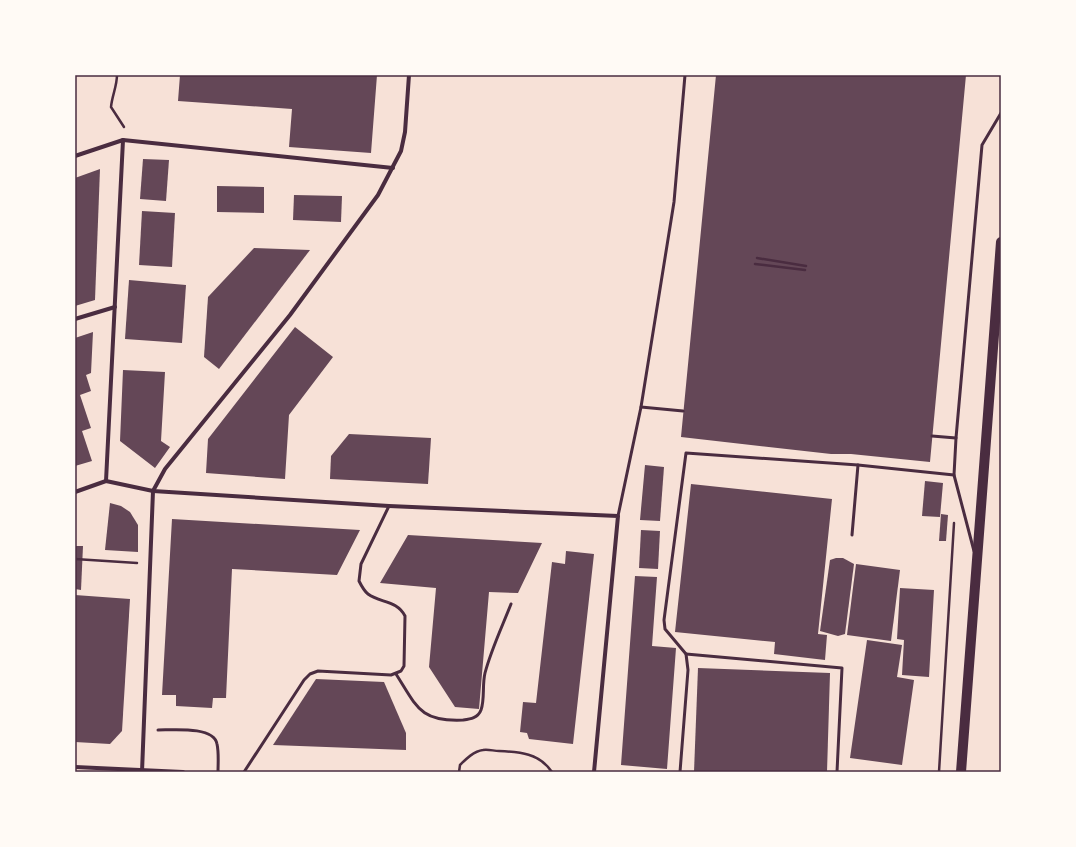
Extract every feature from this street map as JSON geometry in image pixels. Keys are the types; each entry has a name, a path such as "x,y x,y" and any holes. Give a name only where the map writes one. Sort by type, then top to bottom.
{"main road":[{"path":"962,772 976,560 1001,242"}],"street":[{"path":"142,771 153,491 165,469 290,315 378,195 401,151 405,132 409,75"},
{"path":"106,481 123,140"},
{"path":"75,156 123,140 393,168"},
{"path":"75,319 114,307"},
{"path":"75,492 106,481 153,491 389,506 618,516 594,772"},
{"path":"75,767 183,772"}],"lane":[{"path":"618,516 641,407 674,202 685,75"},
{"path":"976,560 954,475 956,438 982,145 1001,113"},
{"path":"641,407 683,411"},
{"path":"932,436 956,438"},
{"path":"680,772 688,670 686,654 665,629 664,620 686,453 858,465 954,475"},
{"path":"852,535 858,465"},
{"path":"244,772 310,674 318,671 391,675 396,674 404,666 405,616 396,606 368,594 358,581 361,564 389,506"},
{"path":"396,674 422,713 438,720 470,720 476,716 480,710 485,673 511,604"},
{"path":"686,654 842,668 837,772"},
{"path":"158,730 203,731 213,736 218,744 218,772"}],"path":[{"path":"117,75 117,85 113,94 111,107 122,125 146,143"},
{"path":"756,258 806,266"},
{"path":"755,264 806,270"},
{"path":"939,772 954,520"},
{"path":"75,559 137,563"},
{"path":"459,772 460,765 468,757 483,750 513,751 531,754 547,764 552,772"}],"building":[{"path":"180,75 377,75 371,153 289,147 292,109 178,101"},
{"path":"716,75 966,75 930,462 851,454 831,454 681,437"},
{"path":"143,159 169,160 166,201 140,199"},
{"path":"100,169 95,300 75,306 75,178"},
{"path":"217,186 264,187 264,213 217,212"},
{"path":"294,195 342,196 341,222 293,220"},
{"path":"142,211 175,213 172,267 139,265"},
{"path":"254,248 310,250 219,369 204,357 208,297"},
{"path":"129,280 186,285 182,343 125,339"},
{"path":"295,327 333,357 289,415 285,479 206,473 208,439"},
{"path":"93,332 91,373 86,375 91,391 80,395 91,428 82,431 92,461 75,466 75,338"},
{"path":"123,370 165,372 161,441 170,447 155,468 120,441"},
{"path":"349,434 431,438 428,484 330,479 331,456"},
{"path":"645,465 664,467 660,521 640,520"},
{"path":"925,481 943,483 940,517 922,516"},
{"path":"691,484 832,499 818,634 827,635 825,660 774,654 775,642 675,632"},
{"path":"110,503 121,506 130,512 138,525 138,552 105,550"},
{"path":"941,514 948,515 946,541 939,541"},
{"path":"172,519 360,530 337,575 232,569 226,698 213,698 212,708 176,706 176,695 162,695"},
{"path":"641,530 660,531 658,569 639,568"},
{"path":"408,535 542,543 518,593 489,592 479,709 455,707 429,667 436,588 380,583"},
{"path":"75,546 83,546 81,590 75,589"},
{"path":"566,551 594,554 573,744 529,739 527,733 520,732 523,702 536,703 552,562 565,564"},
{"path":"843,558 854,564 845,634 838,636 820,631 830,560"},
{"path":"856,564 900,570 891,641 847,635"},
{"path":"635,576 657,577 652,646 676,648 667,769 621,765"},
{"path":"900,588 934,590 929,677 902,675 904,640 897,639"},
{"path":"75,595 130,599 122,731 110,744 75,742"},
{"path":"867,640 902,645 897,677 914,680 902,765 850,758"},
{"path":"698,668 830,673 827,772 694,772"},
{"path":"316,679 384,682 406,733 406,750 273,745"}]}
